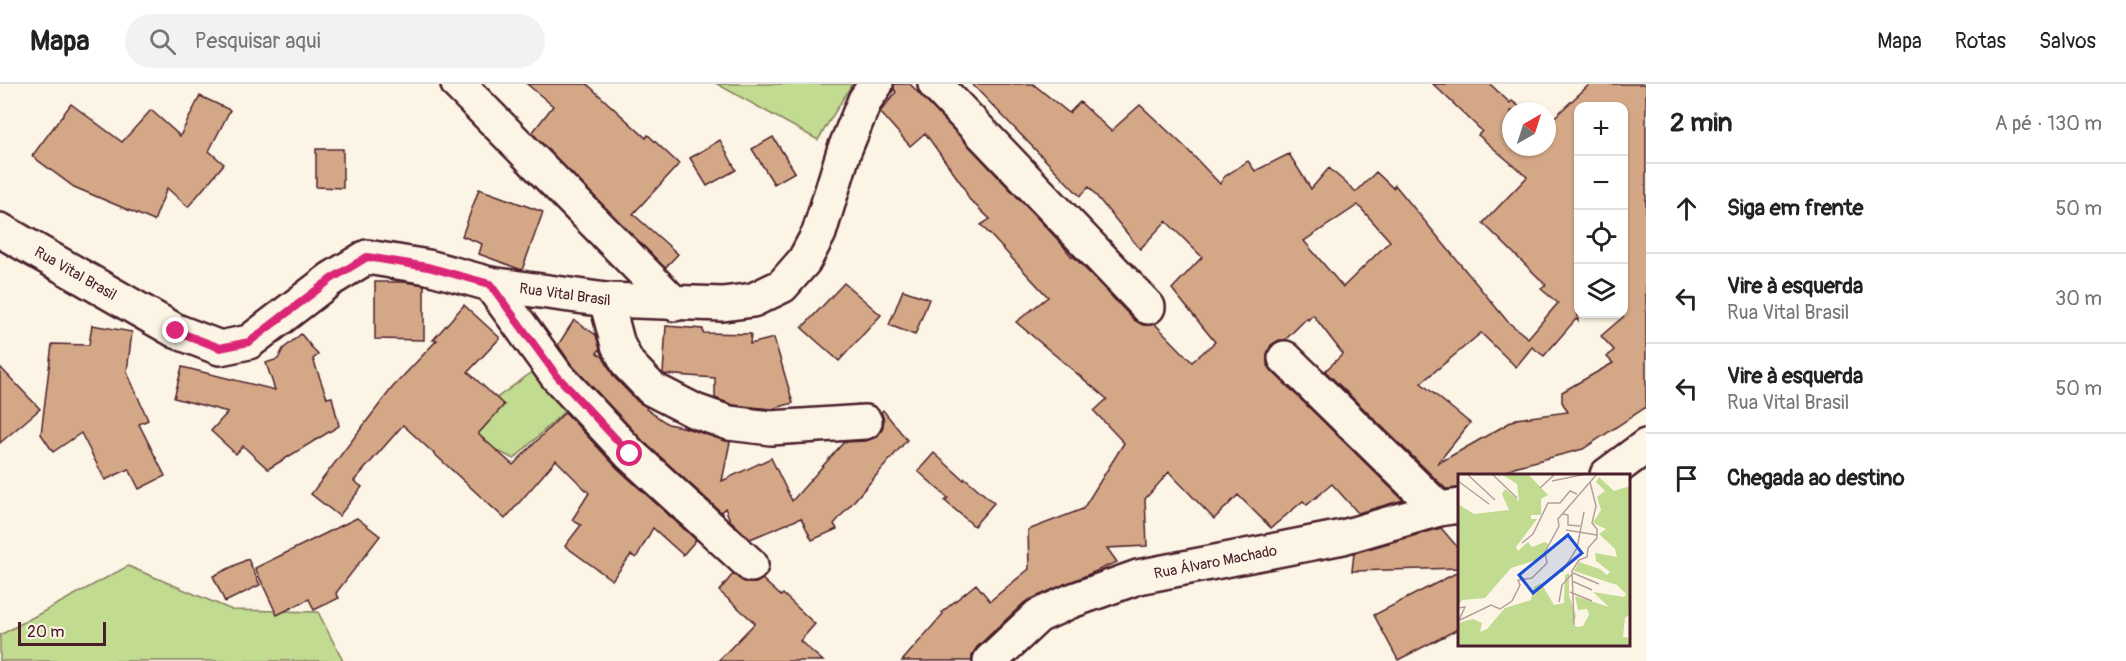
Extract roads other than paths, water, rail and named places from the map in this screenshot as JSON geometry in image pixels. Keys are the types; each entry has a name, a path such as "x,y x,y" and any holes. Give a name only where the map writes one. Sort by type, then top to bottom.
{"street":[{"path":"458,84 675,303"},
{"name":"Rua Vital Brasil","path":"0,230 176,331 220,348 249,342 331,279 367,257 428,267 490,284 606,300 723,304 753,300 782,286 804,261 819,233 844,151 865,100 876,84"},
{"path":"935,84 1148,308"},
{"path":"490,284 557,376 630,454 751,565"},
{"path":"606,300 618,345 628,364 652,389 695,411 729,423 771,428 865,422"},
{"path":"1285,358 1449,507"},
{"path":"1608,474 1646,446"},
{"name":"Rua Álvaro Machado","path":"990,661 1038,616 1071,601 1138,577 1343,537 1449,507"}]}
